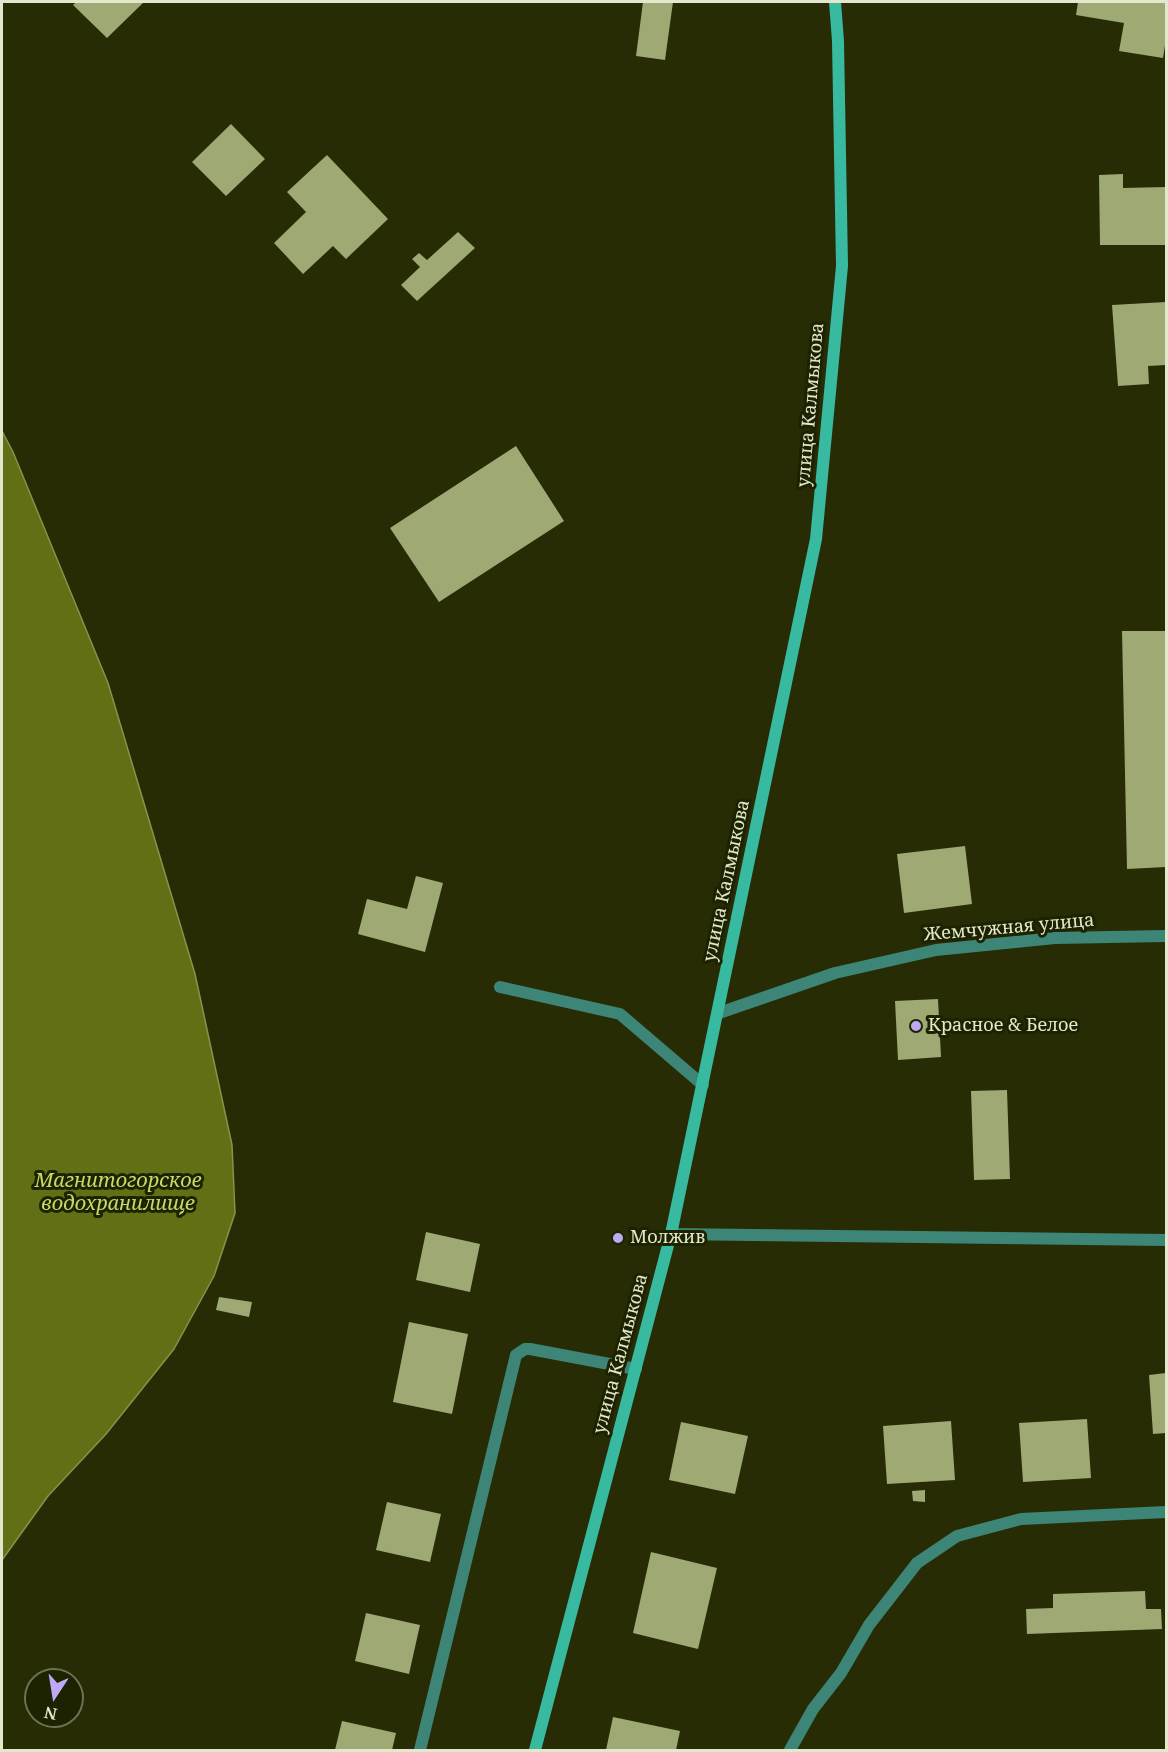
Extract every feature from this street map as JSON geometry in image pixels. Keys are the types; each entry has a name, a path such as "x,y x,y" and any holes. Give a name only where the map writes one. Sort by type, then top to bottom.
{"main road":[{"name":"улица Калмыкова","path":"535,1750 671,1234 816,539 842,266 838,41 835,2"}],"street":[{"name":"Жемчужная улица","path":"718,1013 835,973 936,950 1055,938 1167,936"},
{"path":"500,987 620,1014 703,1085"},
{"path":"671,1234 1167,1240"},
{"path":"420,1750 516,1355 525,1349 530,1349 636,1369"},
{"path":"790,1750 813,1709 841,1673 869,1625 917,1563 957,1536 1021,1519 1167,1512"}],"water":[{"name":"Магнитогорское водохранилище","path":"2,431 13,452 108,683 195,974 232,1145 235,1213 214,1276 174,1349 106,1434 48,1496 2,1560"}],"building":[{"path":"76,2 144,2 107,38 73,5"},
{"path":"643,2 673,2 665,60 636,56"},
{"path":"1078,2 1166,2 1166,39 1163,58 1119,51 1124,23 1076,15"},
{"path":"231,124 265,159 226,196 192,162"},
{"path":"327,155 388,219 346,259 333,246 303,274 274,243 306,212 287,192"},
{"path":"1123,174 1123,188 1166,187 1166,245 1100,245 1099,175"},
{"path":"458,232 475,248 417,301 401,285 420,267 412,259 419,253 427,260"},
{"path":"1166,302 1166,365 1148,366 1149,384 1118,386 1112,305"},
{"path":"516,446 564,521 439,602 390,528"},
{"path":"1122,631 1166,631 1166,867 1127,869"},
{"path":"965,846 972,904 904,913 897,854"},
{"path":"416,876 443,883 425,952 358,934 367,899 407,909"},
{"path":"938,999 941,1057 898,1060 895,1001"},
{"path":"1007,1090 1010,1179 974,1180 971,1091"},
{"path":"426,1232 480,1244 470,1292 416,1280"},
{"path":"219,1297 252,1302 249,1317 216,1310"},
{"path":"409,1322 468,1334 452,1414 393,1402"},
{"path":"1166,1373 1166,1433 1153,1434 1149,1375"},
{"path":"1087,1419 1091,1478 1023,1482 1019,1423"},
{"path":"951,1421 955,1480 887,1484 883,1426"},
{"path":"681,1422 748,1436 735,1494 669,1480"},
{"path":"925,1490 925,1502 913,1501 912,1491"},
{"path":"387,1502 441,1514 430,1562 376,1550"},
{"path":"651,1552 717,1568 698,1649 633,1633"},
{"path":"1145,1591 1146,1609 1161,1609 1162,1629 1027,1634 1026,1609 1053,1608 1053,1594"},
{"path":"366,1613 420,1625 409,1674 355,1661"},
{"path":"613,1717 680,1731 676,1750 606,1750"},
{"path":"342,1721 396,1733 392,1750 335,1750"}],"place":[{"name":"Красное & Белое","path":"916,1026"},
{"name":"Молжив","path":"618,1238"}]}
